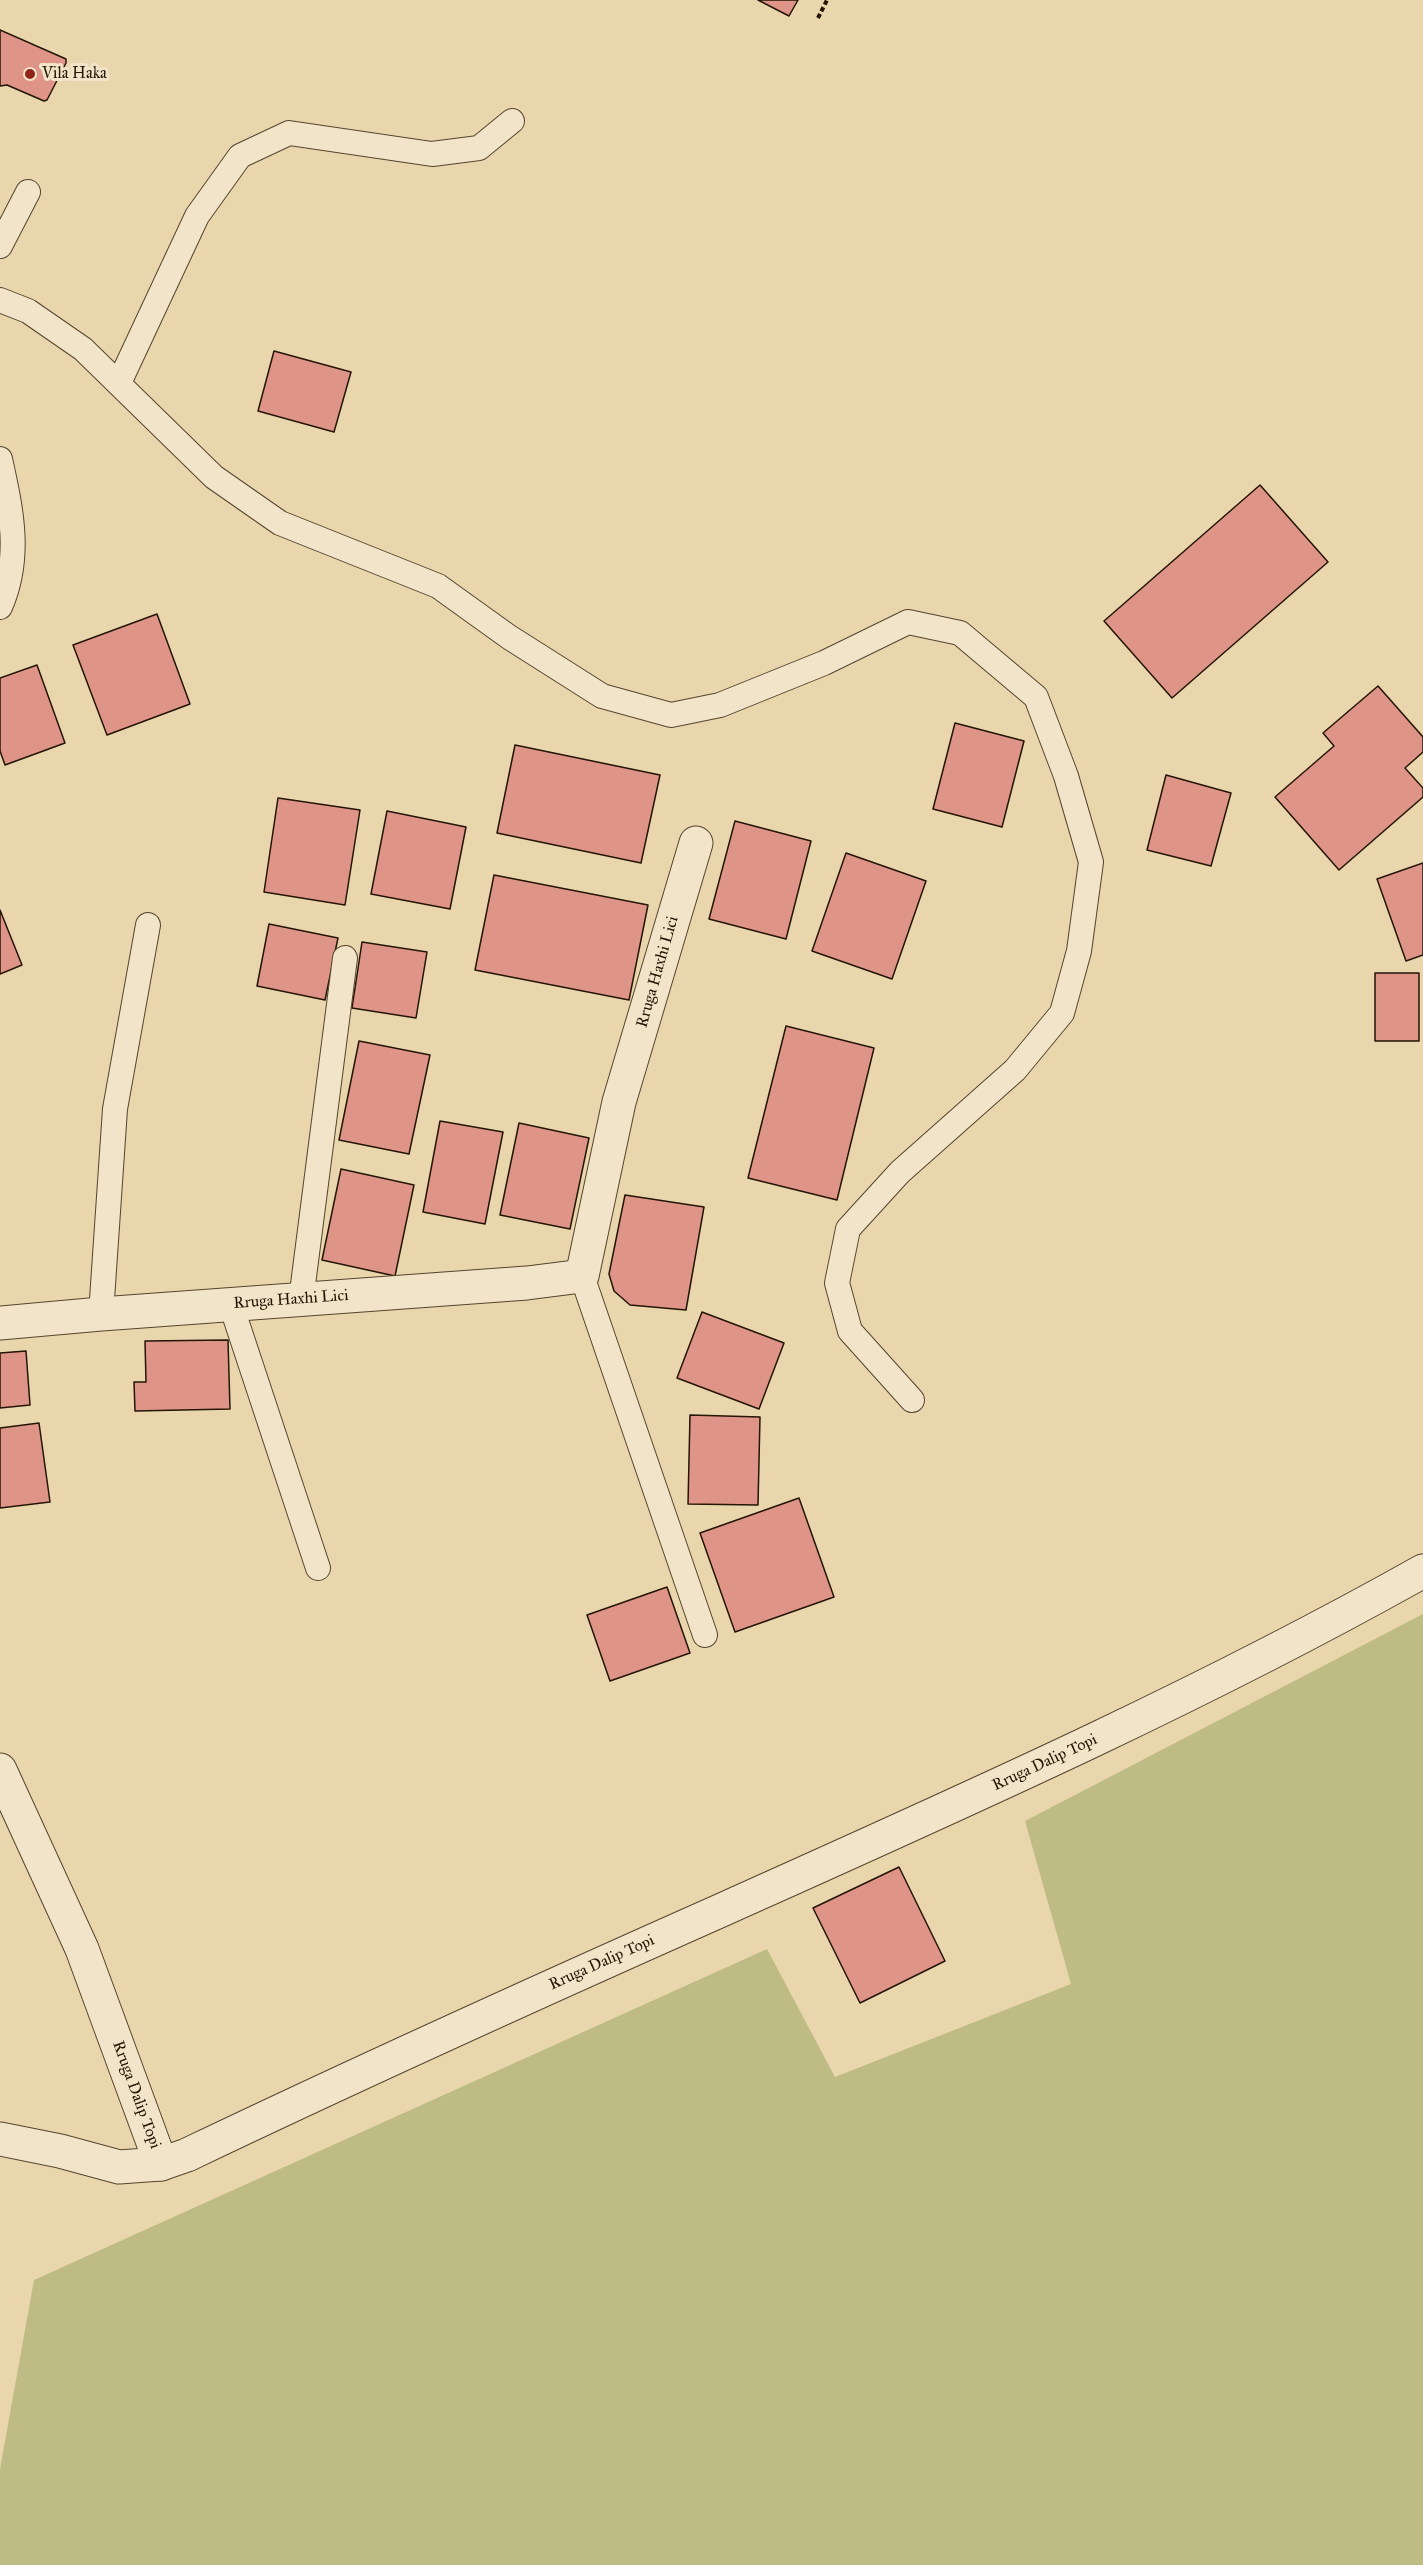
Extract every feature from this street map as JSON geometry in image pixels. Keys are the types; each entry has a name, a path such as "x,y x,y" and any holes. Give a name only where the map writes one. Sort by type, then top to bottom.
{"street":[{"name":"Rruga Haxhi Lici","path":"0,1323 527,1283 582,1276 620,1102 696,843"},
{"name":"Rruga Dalip Topi","path":"0,1770 82,1949 161,2164 186,2155 576,1974 958,1804 1200,1690 1423,1571"},
{"path":"0,2139 60,2151 119,2167 161,2164"}],"lane":[{"path":"119,383 197,216 240,156 289,133 432,154 444,153 479,148 512,121"},
{"path":"0,246 28,192"},
{"path":"0,300 28,311 83,349 214,477 280,523 438,586 509,637 602,696 671,715 720,705 824,663 908,622 960,633 1036,697 1066,776 1091,862 1079,951 1062,1013 1015,1070 900,1172 848,1229 837,1283 850,1331 912,1401"},
{"path":"0,459 13,516 13,558 0,607"},
{"path":"101,1314 115,1109 148,925"},
{"path":"301,1300 345,958"},
{"path":"582,1276 705,1635"},
{"path":"231,1305 318,1568"}],"path":[{"path":"818,18 827,0"}],"shaded area":[{"path":"1423,1614 1423,2565 0,2565 0,2469 34,2280 767,1949 835,2077 1071,1984 1025,1821"}],"building":[{"path":"758,0 798,0 789,16"},
{"name":"Vila Haka","path":"0,30 66,59 47,100 44,101 7,85 0,86"},
{"path":"274,351 351,372 334,432 258,411"},
{"path":"1260,485 1328,562 1172,698 1104,621"},
{"path":"157,614 190,704 107,735 73,645"},
{"path":"37,665 65,743 5,765 0,751 0,678"},
{"path":"1378,686 1423,737 1423,752 1405,768 1423,788 1423,797 1339,870 1275,797 1334,746 1323,733"},
{"path":"955,723 1024,741 1002,827 933,809"},
{"path":"515,745 660,775 641,863 497,833"},
{"path":"1166,775 1231,793 1211,866 1147,850"},
{"path":"278,798 360,810 345,905 264,892"},
{"path":"387,811 466,827 450,909 371,894"},
{"path":"735,821 811,841 786,939 709,919"},
{"path":"846,853 926,881 892,979 812,951"},
{"path":"1423,863 1423,955 1406,961 1377,879"},
{"path":"494,875 648,905 629,1000 475,970"},
{"path":"0,910 22,965 0,974"},
{"path":"269,924 338,938 325,1000 257,986"},
{"path":"362,942 427,952 416,1018 352,1008"},
{"path":"1375,973 1419,973 1419,1041 1375,1041"},
{"path":"786,1026 874,1048 837,1200 748,1178"},
{"path":"359,1041 430,1055 409,1154 339,1140"},
{"path":"440,1121 503,1132 485,1224 423,1212"},
{"path":"519,1123 589,1138 570,1229 500,1215"},
{"path":"341,1169 414,1185 395,1276 322,1260"},
{"path":"625,1195 704,1207 686,1310 630,1305 614,1291 609,1274"},
{"path":"702,1312 784,1343 759,1409 677,1378"},
{"path":"228,1340 230,1409 135,1411 134,1382 146,1382 145,1341"},
{"path":"26,1351 30,1405 0,1408 0,1353"},
{"path":"690,1415 760,1417 758,1505 688,1504"},
{"path":"39,1423 50,1502 0,1508 0,1428"},
{"path":"799,1498 834,1597 735,1632 700,1533"},
{"path":"667,1587 690,1653 610,1681 587,1615"},
{"path":"899,1867 945,1961 860,2003 813,1908"}],"place":[{"name":"Vila Haka","path":"30,74"}]}
